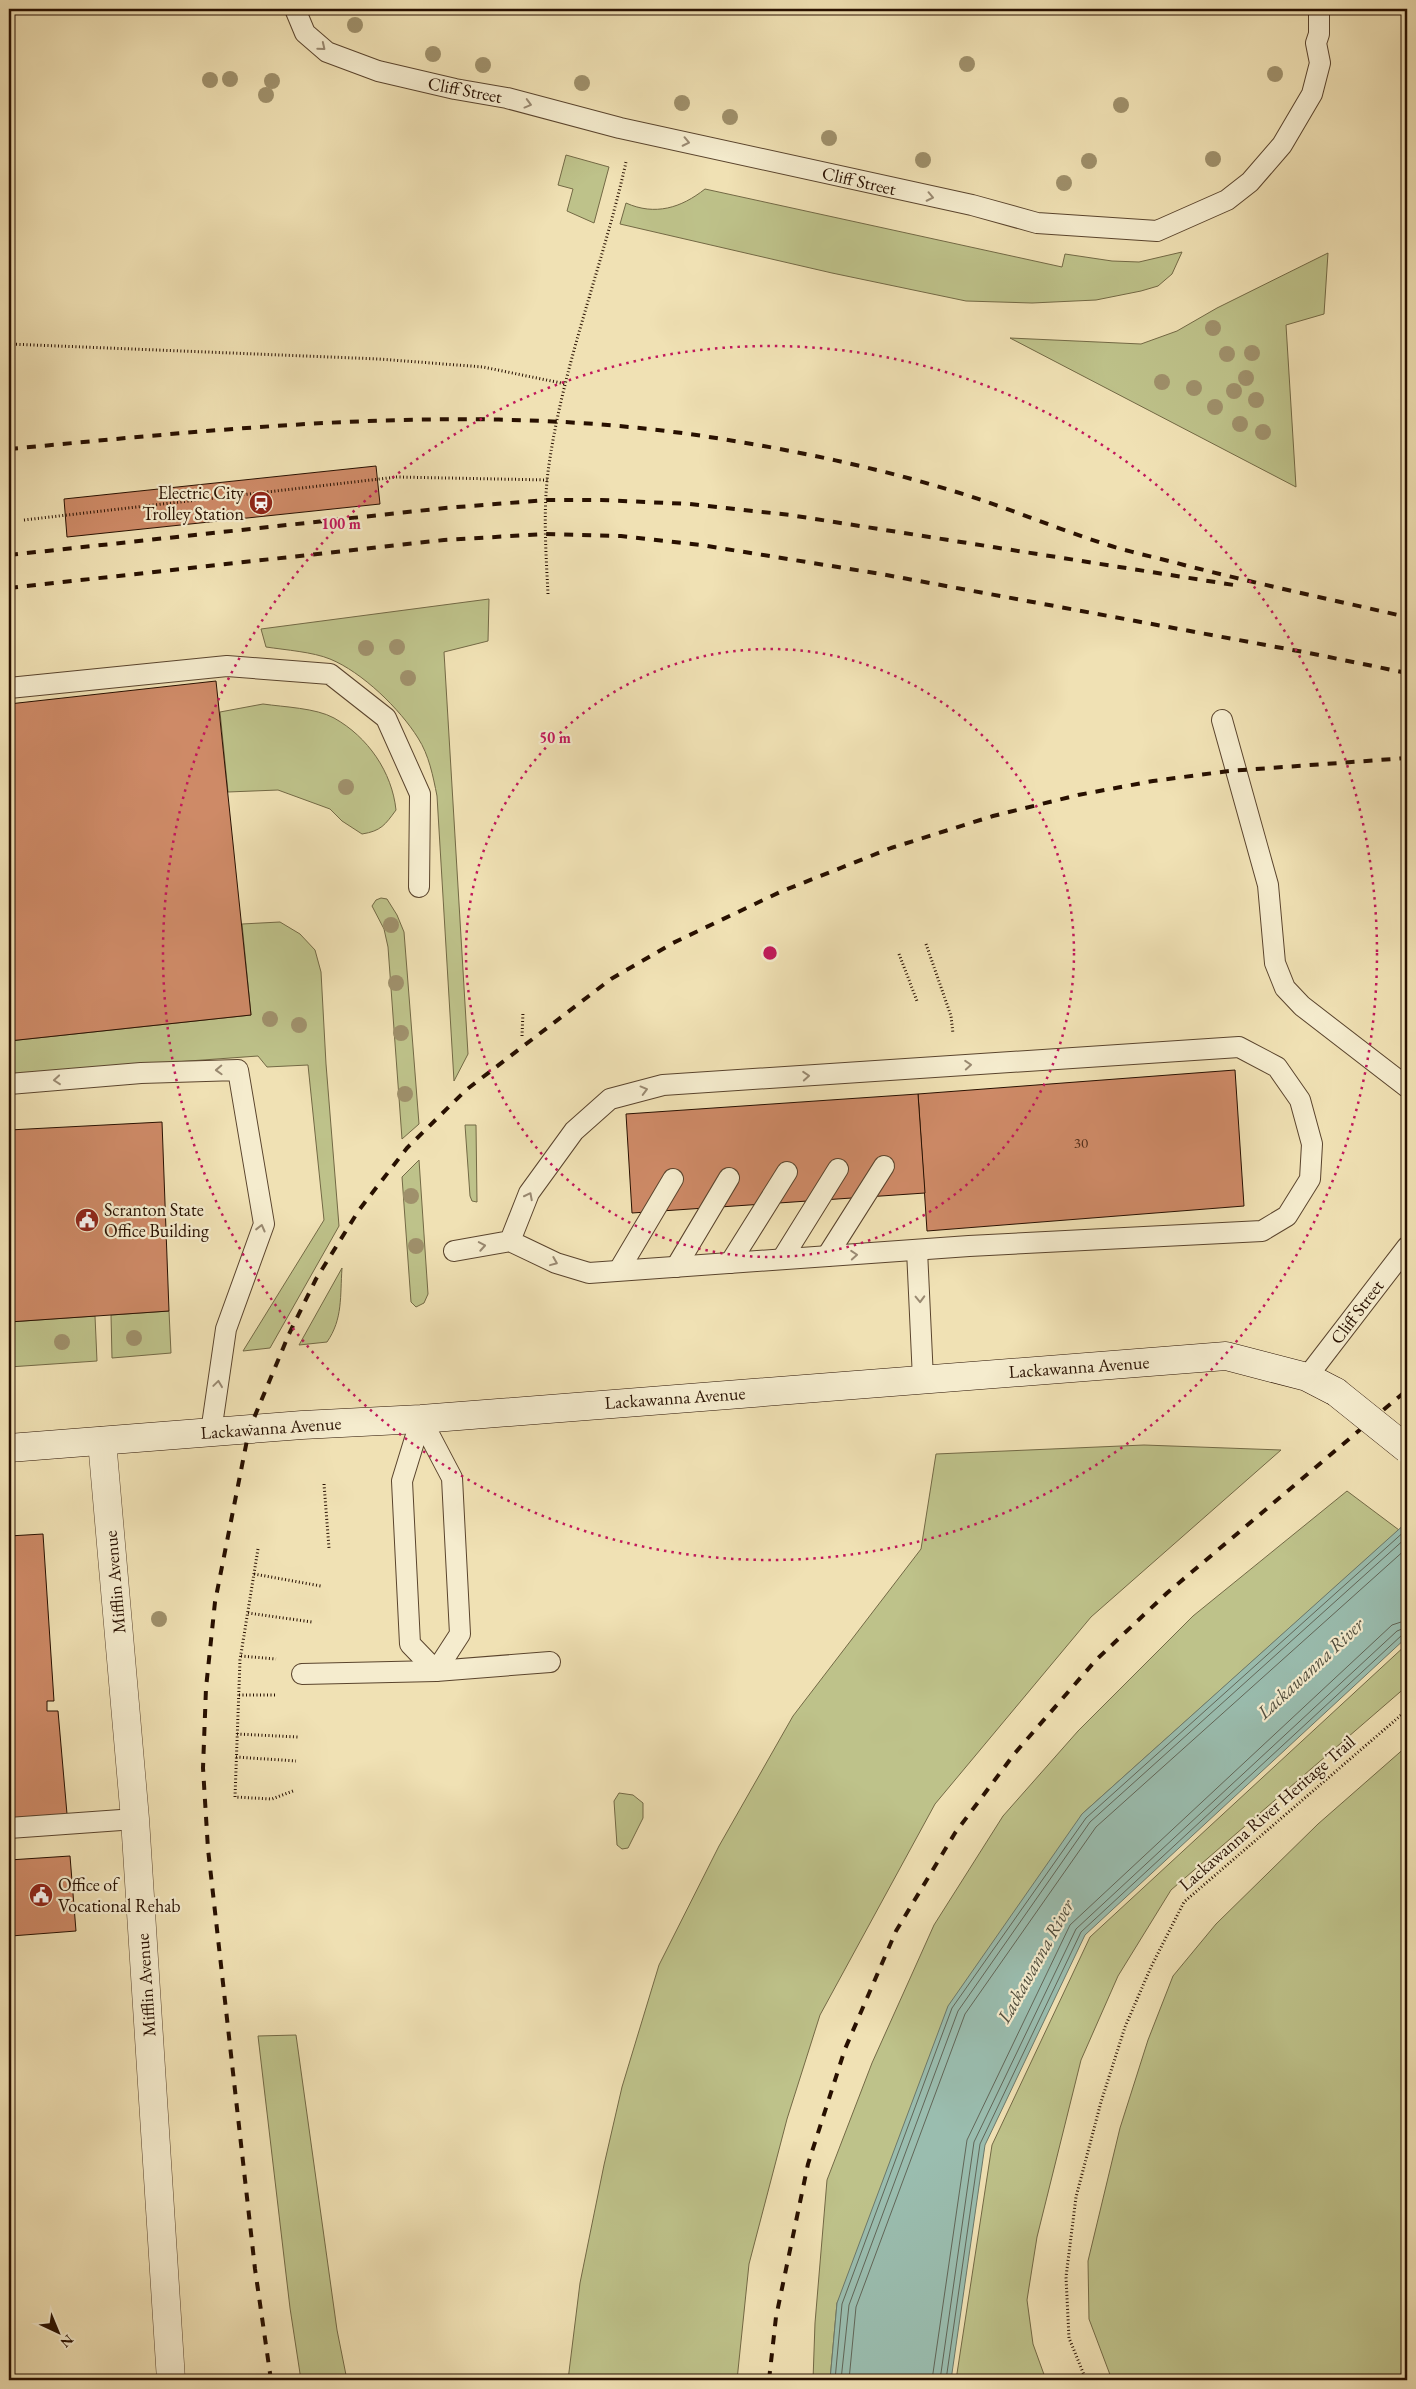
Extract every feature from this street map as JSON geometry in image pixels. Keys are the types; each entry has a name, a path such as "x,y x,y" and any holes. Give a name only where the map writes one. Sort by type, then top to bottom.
{"main road":[{"name":"Lackawanna Avenue","path":"9,1448 211,1432 421,1419 1226,1356 1308,1377 1336,1392 1407,1449"},
{"name":"Mifflin Avenue","path":"102,1442 135,1819 171,2380"}],"lane":[{"name":"Cliff Street","path":"295,9 305,33 327,52 378,70 455,89 507,98 620,128 972,206 1037,223 1157,231 1226,200 1250,182 1282,145 1312,94 1320,63 1316,43 1319,9"},
{"path":"9,688 227,666 330,674 386,718 420,794 419,887"},
{"path":"1222,720 1268,885 1274,964 1285,988 1302,1006 1407,1087"},
{"path":"454,1251 510,1241 556,1263 589,1273 916,1250 1262,1231 1287,1216 1310,1180 1312,1144 1300,1100 1277,1066 1239,1047 663,1085 610,1099 574,1131 529,1194 510,1241"},
{"path":"9,1084 141,1073 238,1070 264,1224 226,1329 211,1432"},
{"path":"827,1256 884,1166"},
{"path":"782,1259 838,1168"},
{"path":"730,1263 787,1172"},
{"path":"676,1267 729,1178"},
{"path":"619,1270 673,1179"},
{"name":"Cliff Street","path":"1308,1377 1407,1247"},
{"path":"916,1250 923,1379"},
{"path":"421,1419 402,1481 410,1644 436,1671"},
{"path":"421,1419 452,1478 460,1634 436,1671"},
{"path":"302,1674 436,1671 550,1662"},
{"path":"9,1828 135,1819"}],"path":[{"path":"548,594 545,534 548,480 566,384 611,227 627,154"},
{"path":"9,344 270,353 483,367 566,384"},
{"path":"24,520 397,477 548,480"},
{"path":"926,944 951,1016 953,1034"},
{"path":"899,954 917,1001"},
{"path":"522,1036 523,1012"},
{"path":"324,1484 329,1548"},
{"path":"258,1549 240,1660 235,1797 272,1799 293,1791"},
{"path":"254,1574 321,1586"},
{"path":"248,1613 312,1622"},
{"path":"239,1694 283,1695"},
{"name":"Lackawanna River Heritage Trail","path":"1086,2380 1070,2338 1066,2277 1076,2197 1101,2102 1119,2046 1151,1967 1184,1902 1407,1710"},
{"path":"237,1734 298,1737"},
{"path":"236,1757 296,1761"}],"green space":[{"path":"566,155 609,167 594,223 567,211 573,189 558,185"},
{"path":"705,189 1062,267 1065,254 1112,261 1139,262 1182,252 1172,274 1158,286 1141,291 1096,300 1032,303 966,301 832,273 620,224 626,203 647,209 667,208 687,201"},
{"path":"1328,253 1324,314 1286,325 1296,487 1010,338 1141,344 1177,331 1217,308"},
{"path":"489,599 488,641 444,652 468,1054 454,1081 437,796 425,751 401,715 379,692 355,673 330,659 266,647 261,629"},
{"path":"263,704 309,710 327,715 346,726 368,745 384,769 394,796 396,810 385,823 374,831 362,834 342,821 330,809 278,790 228,792 220,712"},
{"path":"381,898 387,899 397,915 404,932 419,1124 402,1139 388,947 384,929 372,906 376,900"},
{"path":"280,922 300,934 315,950 321,972 326,1064 339,1226 270,1348 243,1351 324,1220 308,1065 267,1067 258,1056 9,1074 9,1041 251,1015 242,924"},
{"path":"465,1125 476,1125 477,1202 472,1201 470,1196"},
{"path":"419,1160 428,1294 424,1303 416,1307 411,1302 402,1177"},
{"path":"342,1268 340,1307 336,1325 327,1342 299,1345"},
{"path":"169,1311 171,1353 112,1358 111,1315"},
{"path":"95,1316 97,1361 9,1367 9,1322"},
{"path":"1144,1445 1281,1450 1091,1617 935,1804 820,2015 787,2119 749,2264 737,2380 568,2380 580,2283 604,2165 622,2087 659,1965 719,1846 793,1716 921,1549 936,1454"},
{"path":"1347,1491 1399,1530 1082,1814 837,2303 830,2380 813,2380 815,2323 827,2180 872,2063 934,1925 1003,1816 1078,1731 1193,1616"},
{"path":"1407,1644 1407,1686 1171,1890 1118,1976 1081,2060 1037,2237 1027,2300 1033,2344 1046,2380 956,2380 992,2145 1090,1937"},
{"path":"1407,1746 1407,2380 1112,2380 1089,2319 1088,2261 1120,2128 1148,2040 1173,1976 1216,1924 1318,1824"},
{"path":"619,1793 633,1795 643,1803 643,1818 628,1848 622,1849 617,1845 614,1801"},
{"path":"296,2035 337,2330 347,2380 301,2380 290,2308 258,2036"}],"water":[{"name":"Lackawanna River","path":"1407,1522 1407,1637 1085,1935 985,2145 951,2380 830,2380 837,2303 948,2006 1082,1814"}],"building":[{"path":"376,466 380,504 67,537 64,499"},
{"path":"216,681 251,1015 9,1041 9,704"},
{"path":"1235,1070 1244,1206 927,1231 918,1094"},
{"path":"918,1094 925,1193 632,1213 626,1114"},
{"name":"Scranton State Office Building","path":"162,1122 169,1311 9,1322 9,1130"},
{"path":"43,1534 54,1701 47,1701 47,1711 58,1711 67,1814 9,1818 9,1536"},
{"name":"Office of Vocational Rehab","path":"70,1856 76,1931 11,1936 9,1860"}],"railway":[{"path":"9,449 276,426 366,421 455,419 544,421 633,427 753,444 876,470 966,495 1127,551 1407,617"},
{"path":"9,555 445,508 547,500 601,500 690,504 790,515 1240,586"},
{"path":"9,588 444,540 545,534 621,536 701,545 881,574 1309,653 1407,673"},
{"path":"271,2380 255,2269 208,1849 203,1768 206,1688 215,1602 249,1430 289,1334 316,1279 359,1210 407,1148 466,1090 611,979 673,943 780,892 891,848 993,816 1078,795 1153,781 1229,771 1407,758"},
{"path":"769,2380 776,2317 808,2164 845,2049 896,1931 955,1833 1015,1753 1096,1660 1167,1593 1407,1390"}],"place":[{"name":"Electric City Trolley Station","path":"261,503"},
{"name":"Scranton State Office Building","path":"87,1220"},
{"name":"Office of Vocational Rehab","path":"41,1895"}]}
